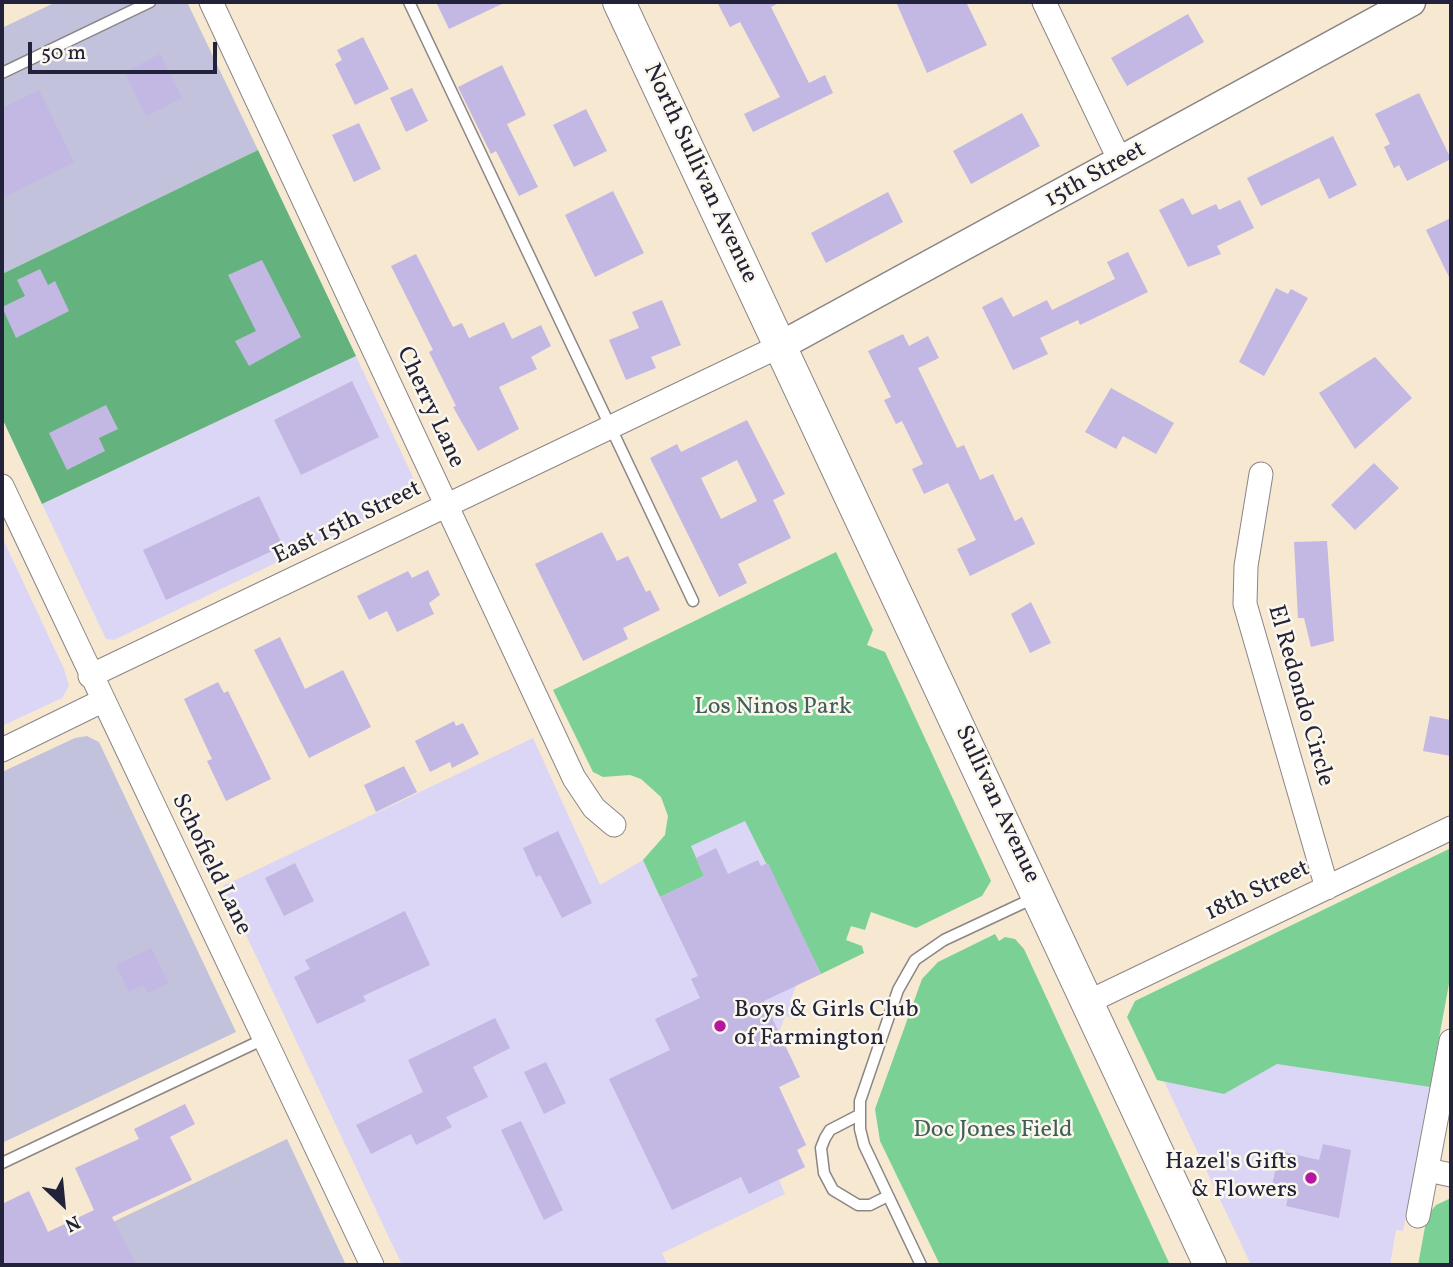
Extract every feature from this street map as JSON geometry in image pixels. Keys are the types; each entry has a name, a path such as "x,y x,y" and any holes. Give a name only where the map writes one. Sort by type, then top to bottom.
{"main road":[{"name":"North Sullivan Avenue","path":"619,2 780,346"},
{"name":"Sullivan Avenue","path":"780,346 1210,1265"}],"street":[{"name":"Cherry Lane","path":"211,2 574,778 594,808 614,825"},
{"path":"1044,2 1121,163"},
{"name":"15th Street","path":"780,346 1121,163 1411,2"},
{"name":"East 15th Street","path":"90,676 780,346"},
{"name":"El Redondo Circle","path":"1261,474 1246,566 1245,604 1327,888"},
{"name":"Schofield Lane","path":"2,486 372,1265"},
{"path":"2,750 102,701"},
{"name":"18th Street","path":"1086,1003 1451,828"},
{"path":"1418,1216 1451,1041"},
{"path":"1428,1170 1451,1175"}],"lane":[{"path":"2,73 150,2"},
{"path":"409,2 694,601"},
{"path":"921,1265 864,1145 859,1115 860,1101 898,990 915,960 944,940 1038,896"},
{"path":"2,1163 264,1039"},
{"path":"859,1115 830,1130 825,1138 821,1149 824,1173 833,1189 858,1205 870,1205 888,1196"}],"shaded area":[{"path":"56,2 187,2 258,150 2,274 2,28"},
{"path":"356,356 417,486 414,497 114,640 106,639 42,504"},
{"path":"2,537 64,669 69,686 62,698 2,726"},
{"path":"87,736 99,742 236,1032 2,1143 2,772 75,738"},
{"path":"533,738 600,885 643,860 661,897 690,846 745,820 766,864 796,986 790,1002 802,1006 797,1020 785,1016 779,1032 800,1077 779,1087 806,1145 797,1150 805,1167 779,1180 785,1194 662,1253 668,1265 402,1265 223,886"},
{"path":"1277,1063 1430,1087 1403,1231 1396,1230 1390,1265 1251,1265 1163,1079 1224,1094"},
{"path":"287,1139 346,1265 23,1265"}],"green space":[{"path":"258,150 356,356 42,504 2,418 2,274"},
{"name":"Los Ninos Park","path":"836,552 873,630 867,645 885,652 991,881 982,896 916,928 871,912 865,930 851,926 846,940 862,946 864,953 821,974 745,821 691,846 704,876 660,897 643,860 665,835 668,816 661,797 641,779 630,775 603,777 593,772 553,690"},
{"path":"1451,848 1451,973 1430,1087 1277,1064 1224,1094 1157,1080 1127,1017 1135,1001"},
{"name":"Doc Jones Field","path":"995,934 999,941 1005,937 1015,939 1024,949 1170,1265 940,1265 880,1141 875,1109 922,979 938,962"},
{"path":"1451,1198 1451,1265 1418,1265 1427,1216 1436,1205"}],"building":[{"path":"436,2 506,2 449,29"},
{"path":"717,2 781,2 771,7 809,83 825,75 833,93 753,132 744,114 780,97 740,22 730,27"},
{"path":"896,2 966,2 987,45 927,73"},
{"path":"1188,14 1204,42 1127,86 1111,58"},
{"path":"363,37 389,89 355,105 335,64 342,60 337,50"},
{"path":"160,54 182,98 146,116 125,72"},
{"path":"502,65 526,115 507,124 538,187 519,196 496,151 491,154 458,87"},
{"path":"412,88 428,121 406,132 390,98"},
{"path":"39,90 74,162 2,198 2,108"},
{"path":"1419,93 1451,159 1407,181 1399,165 1394,168 1384,147 1390,144 1375,114"},
{"path":"586,109 607,151 574,167 553,125"},
{"path":"1022,113 1040,146 971,184 953,151"},
{"path":"359,123 381,169 354,182 332,135"},
{"path":"1333,136 1357,185 1329,199 1319,178 1261,206 1247,178"},
{"path":"613,191 644,253 595,277 565,215"},
{"path":"888,192 903,222 826,263 811,233"},
{"path":"1183,198 1192,215 1216,204 1219,210 1240,200 1254,228 1217,246 1221,254 1188,267 1159,210"},
{"path":"1451,218 1451,281 1426,230"},
{"path":"1128,252 1148,292 1080,325 1078,320 1040,338 1048,354 1013,370 982,307 1002,297 1013,317 1047,300 1052,310 1115,279 1107,262"},
{"path":"416,254 453,327 462,323 469,338 504,322 512,339 541,325 551,346 531,357 537,369 499,387 519,429 478,451 453,407 456,406 429,352 433,350 391,266"},
{"path":"262,260 301,337 249,366 235,341 256,331 228,275"},
{"path":"40,269 48,285 55,281 69,311 16,338 2,307 25,296 17,280"},
{"path":"1276,288 1288,294 1291,289 1308,298 1264,376 1239,362"},
{"path":"662,300 681,345 651,357 656,368 626,380 609,340 639,328 632,312"},
{"path":"903,334 909,346 928,336 939,358 918,368 957,448 964,445 980,480 993,474 1015,521 1022,517 1035,544 970,576 957,549 976,540 948,483 924,494 912,469 923,464 902,421 896,424 884,400 891,397 868,351"},
{"path":"1375,357 1412,398 1355,449 1319,393"},
{"path":"352,381 379,437 301,475 274,420"},
{"path":"1111,388 1174,423 1156,454 1123,436 1116,449 1085,432"},
{"path":"106,405 118,429 99,438 105,451 67,470 49,433"},
{"path":"747,420 785,494 773,500 791,538 738,564 747,583 719,597 650,458 677,444 681,452","holes":["737,460 757,501 721,519 701,478"]},
{"path":"1374,463 1399,488 1355,530 1331,505"},
{"path":"259,496 283,546 166,600 143,550"},
{"path":"602,532 617,561 628,556 646,592 650,590 660,610 623,628 628,639 583,661 535,564"},
{"path":"1327,541 1334,641 1311,647 1304,618 1298,618 1294,542"},
{"path":"428,570 440,595 429,603 434,614 397,632 387,611 369,620 357,596 408,571 412,578"},
{"path":"1031,602 1051,643 1030,653 1011,614"},
{"path":"280,637 305,689 343,670 371,727 309,758 254,650"},
{"path":"218,682 224,693 228,691 271,779 226,801 207,761 212,759 184,699"},
{"path":"1430,716 1451,720 1451,756 1423,751"},
{"path":"454,721 456,726 463,723 479,754 452,768 450,762 430,772 415,741"},
{"path":"404,766 417,792 376,812 364,785"},
{"path":"558,831 592,903 562,918 540,875 536,877 523,848"},
{"name":"Boys & Girls Club of Farmington","path":"716,848 728,874 758,860 761,866 768,863 821,974 764,1001 800,1077 779,1087 806,1145 797,1150 805,1167 749,1194 741,1177 672,1210 609,1079 670,1050 655,1019 700,998 691,979 698,976 660,897 704,876 696,858"},
{"path":"295,863 314,901 284,916 265,878"},
{"path":"405,911 430,965 363,996 366,1001 317,1024 294,977 310,969 305,960"},
{"path":"151,948 168,983 148,993 143,985 129,992 116,965"},
{"path":"495,1018 510,1048 473,1067 488,1097 446,1117 452,1127 416,1145 411,1134 371,1154 356,1125 423,1092 408,1060"},
{"path":"546,1062 566,1103 544,1114 524,1072"},
{"path":"185,1104 195,1124 170,1137 192,1180 112,1217 136,1265 2,1265 2,1204 29,1191 48,1232 94,1210 75,1168 139,1139 134,1129"},
{"path":"521,1121 563,1210 544,1220 501,1130"},
{"name":"Hazel's Gifts & Flowers","path":"1323,1144 1351,1150 1339,1218 1286,1206 1289,1193 1271,1189 1280,1151 1319,1160"}],"place":[{"name":"Boys & Girls Club of Farmington","path":"720,1026"},
{"name":"Hazel's Gifts & Flowers","path":"1311,1178"}]}
